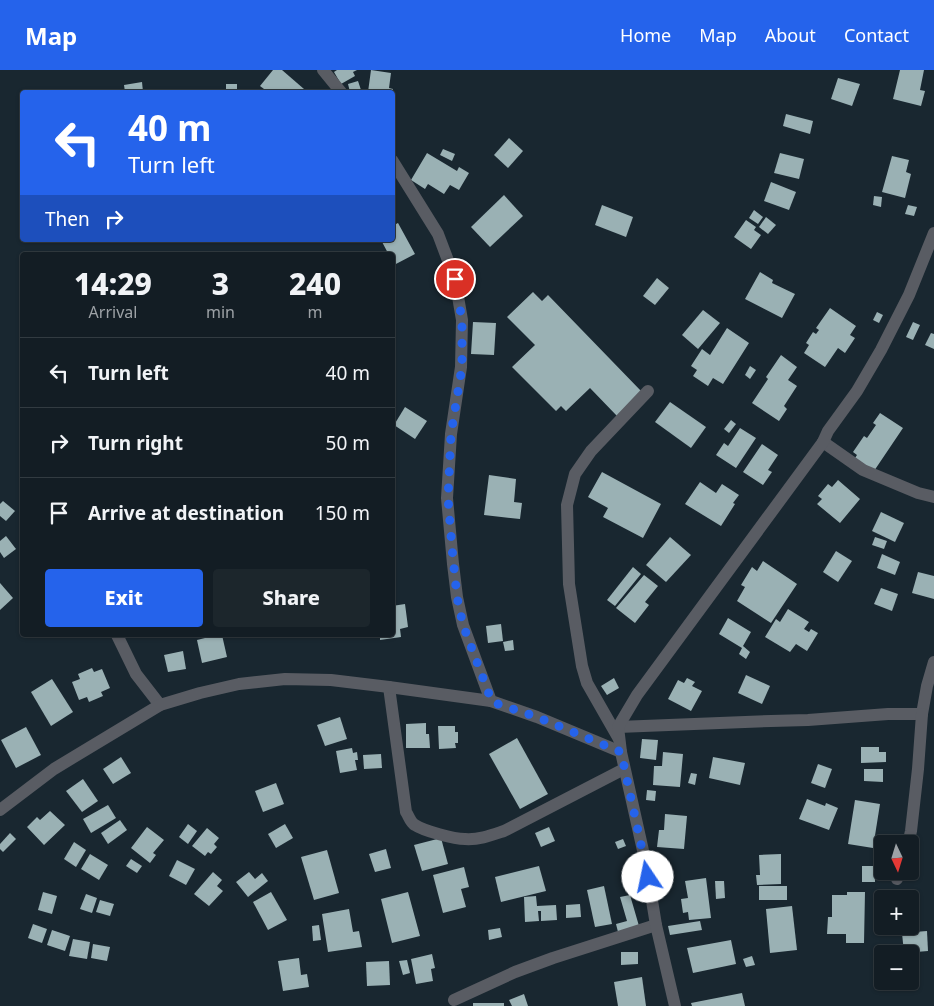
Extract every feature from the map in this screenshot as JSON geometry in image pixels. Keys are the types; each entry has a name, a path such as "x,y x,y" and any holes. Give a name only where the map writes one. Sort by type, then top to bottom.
{"street":[{"path":"323,70 339,90"},
{"path":"395,165 438,234 455,279 462,320 462,367 451,434 448,498 452,555 457,597 463,625 492,702"},
{"path":"675,1006 656,925 646,864 624,769 618,727 637,694 823,442 828,431 857,391 881,350 909,295 934,233"},
{"path":"620,746 587,683 582,666 569,584 567,505 575,474 580,466 591,451 648,391"},
{"path":"823,442 863,470 934,497"},
{"path":"118,637 136,674 160,705"},
{"path":"910,835 922,714 934,662"},
{"path":"0,810 54,769 160,705 239,684 285,679 331,680 492,702 620,746"},
{"path":"389,687 406,812 415,825 436,833 465,839 487,837 504,831 624,769"},
{"path":"618,727 922,714"},
{"path":"454,1000 515,972 656,925"}],"building":[{"path":"273,70 282,70 304,89 265,90 260,86"},
{"path":"337,70 357,70 353,72 355,76 341,84 334,72"},
{"path":"371,70 391,73 389,88 393,90 368,90"},
{"path":"900,70 924,70 920,90 925,91 921,106 893,99"},
{"path":"838,78 860,84 852,106 831,99"},
{"path":"358,81 361,90 350,90 348,84"},
{"path":"142,82 143,90 125,90 124,85"},
{"path":"226,84 237,84 237,90 226,90"},
{"path":"786,114 813,121 810,134 783,126"},
{"path":"509,138 523,151 508,168 494,155"},
{"path":"443,149 455,154 452,161 440,155"},
{"path":"427,153 457,171 459,167 469,173 459,190 450,185 444,194 428,184 425,189 411,180"},
{"path":"780,153 804,159 799,179 774,173"},
{"path":"892,156 909,160 906,172 911,174 905,198 882,192"},
{"path":"771,182 796,192 789,210 764,201"},
{"path":"504,195 523,216 490,247 471,227"},
{"path":"874,196 882,197 881,207 873,205"},
{"path":"602,205 633,217 626,237 595,225"},
{"path":"908,205 917,207 914,216 905,214"},
{"path":"754,210 763,217 758,224 749,218"},
{"path":"766,217 776,225 768,234 759,227"},
{"path":"746,220 756,227 754,230 761,235 751,249 734,237"},
{"path":"398,223 415,254 395,264 395,252 387,252 382,242 395,242 395,224"},
{"path":"760,272 773,280 772,283 795,294 782,318 745,299"},
{"path":"657,278 669,288 655,305 643,296"},
{"path":"533,292 542,301 548,295 642,392 617,416 590,388 566,411 561,406 556,411 512,367 535,345 507,317"},
{"path":"830,308 856,326 850,335 855,338 845,353 838,348 825,367 804,353 809,345 806,343 813,332 816,334 819,330 816,328"},
{"path":"703,310 720,323 698,349 682,335"},
{"path":"877,312 883,315 879,323 873,320"},
{"path":"473,322 496,323 494,355 471,354"},
{"path":"913,322 920,325 913,340 906,337"},
{"path":"727,328 749,343 723,384 713,378 708,386 693,376 697,370 691,366 702,349 710,355"},
{"path":"931,333 934,334 934,349 925,345"},
{"path":"781,355 797,367 788,380 797,386 784,406 787,409 779,421 752,403"},
{"path":"750,366 756,370 750,379 745,375"},
{"path":"670,402 706,427 691,448 655,422"},
{"path":"405,407 427,421 415,439 395,426"},
{"path":"880,413 903,428 874,471 855,458 857,455 853,452 864,436 867,438 876,425 873,423"},
{"path":"731,420 736,424 729,433 724,429"},
{"path":"740,428 756,438 736,468 716,455 724,443 728,446"},
{"path":"762,444 778,455 768,470 772,472 763,485 743,472"},
{"path":"602,472 661,504 643,538 603,517 608,508 588,497"},
{"path":"489,475 516,479 514,502 522,503 520,519 484,515"},
{"path":"838,480 860,499 840,523 817,504 822,499 818,496 828,484 832,487"},
{"path":"700,482 716,493 722,484 739,495 721,526 685,504"},
{"path":"3,501 15,511 6,521 0,516 0,504"},
{"path":"881,512 904,523 895,542 872,531"},
{"path":"6,536 16,549 4,558 0,552 0,541"},
{"path":"670,537 691,555 666,582 646,565"},
{"path":"875,537 887,541 884,549 872,545"},
{"path":"836,551 852,561 838,582 823,572"},
{"path":"882,554 900,562 895,575 877,568"},
{"path":"763,561 797,584 771,623 737,601 745,587 741,585 752,567 757,571"},
{"path":"633,567 641,574 615,606 607,600"},
{"path":"918,572 934,576 934,599 912,593"},
{"path":"644,575 658,586 645,602 649,605 635,623 616,608"},
{"path":"0,583 13,598 0,610"},
{"path":"881,588 898,594 892,611 874,604"},
{"path":"405,604 408,627 400,629 401,637 380,640 380,637 395,637 395,606"},
{"path":"788,609 809,622 804,629 809,632 811,629 818,633 807,651 796,644 790,652 765,637 776,619 780,622"},
{"path":"728,618 751,632 743,646 750,652 746,659 739,654 742,648 719,634"},
{"path":"501,624 503,641 488,643 486,626"},
{"path":"209,637 222,637 227,657 202,663 197,640"},
{"path":"513,640 514,650 505,651 503,642"},
{"path":"183,651 186,669 168,672 164,655"},
{"path":"92,668 94,672 102,669 110,688 101,692 103,696 89,702 87,697 79,700 72,682 80,679 78,674"},
{"path":"746,675 770,686 762,704 738,693"},
{"path":"614,678 619,688 607,695 601,686"},
{"path":"687,678 695,682 692,686 702,691 691,711 668,699 678,680 684,683"},
{"path":"52,679 73,712 51,726 31,692"},
{"path":"340,717 347,739 325,746 317,725"},
{"path":"426,723 426,734 429,734 430,748 406,748 406,724"},
{"path":"438,726 455,726 455,732 458,732 458,743 455,743 456,748 439,749"},
{"path":"26,727 41,755 16,768 1,740"},
{"path":"517,738 548,794 520,809 489,754"},
{"path":"642,739 658,740 656,760 640,758"},
{"path":"861,747 879,747 879,752 886,752 886,762 861,763"},
{"path":"352,748 353,753 357,752 358,760 355,760 357,770 340,773 336,751"},
{"path":"663,752 683,754 680,787 653,785 654,766 662,766"},
{"path":"381,754 382,768 364,769 363,755"},
{"path":"121,757 131,773 113,784 103,769"},
{"path":"713,757 745,763 740,785 709,778"},
{"path":"818,764 832,769 825,788 811,783"},
{"path":"864,769 883,769 883,782 864,781"},
{"path":"691,773 697,774 695,785 688,783"},
{"path":"83,779 98,801 82,812 66,791"},
{"path":"276,783 284,804 263,812 255,791"},
{"path":"647,790 656,791 655,801 646,800"},
{"path":"807,799 825,806 826,803 838,808 829,830 799,819"},
{"path":"855,800 880,804 873,848 848,844"},
{"path":"108,805 116,818 91,833 83,819"},
{"path":"50,811 65,825 44,845 27,827 37,817 40,820"},
{"path":"665,814 687,816 684,849 657,847 659,830 664,830"},
{"path":"120,820 127,830 108,844 101,833"},
{"path":"188,824 197,831 188,844 179,837"},
{"path":"285,824 293,838 276,848 268,834"},
{"path":"147,827 164,840 153,853 156,855 150,863 131,848"},
{"path":"549,827 555,841 541,847 535,833"},
{"path":"207,828 219,838 214,844 217,847 211,854 208,852 205,856 192,846"},
{"path":"10,833 16,839 3,852 0,849 0,844"},
{"path":"441,838 448,864 422,871 414,845"},
{"path":"623,839 626,846 618,849 615,842"},
{"path":"74,842 86,850 76,867 64,859"},
{"path":"386,849 391,868 375,872 369,854"},
{"path":"327,850 339,893 314,900 301,857"},
{"path":"90,854 108,865 99,880 81,869"},
{"path":"781,854 781,884 757,885 756,875 760,875 759,855"},
{"path":"131,859 142,866 137,873 126,866"},
{"path":"177,860 195,869 186,885 169,876"},
{"path":"539,866 546,891 501,902 495,877"},
{"path":"862,866 874,866 875,882 862,882"},
{"path":"464,867 469,887 461,889 466,907 443,913 433,875"},
{"path":"213,872 222,880 217,886 223,891 209,906 194,894"},
{"path":"249,872 255,879 262,873 268,881 248,897 236,882"},
{"path":"706,878 711,918 689,920 688,912 683,913 681,899 688,898 685,881"},
{"path":"715,881 724,881 725,898 716,899"},
{"path":"604,886 612,924 595,927 587,890"},
{"path":"759,886 787,886 787,900 759,900"},
{"path":"43,892 57,896 52,914 38,910"},
{"path":"271,892 287,920 268,930 253,902"},
{"path":"408,892 420,936 392,943 381,899"},
{"path":"847,892 865,892 864,943 846,943 846,934 827,934 828,917 832,917 832,895 847,895"},
{"path":"86,894 97,898 92,913 80,909"},
{"path":"630,895 639,926 618,932 616,924 627,921 620,897"},
{"path":"536,896 537,906 556,905 557,920 541,921 541,911 538,911 539,921 525,922 524,897"},
{"path":"100,900 114,904 110,916 96,912"},
{"path":"580,904 581,917 566,918 566,905"},
{"path":"792,906 797,950 770,953 766,909"},
{"path":"349,909 353,932 359,931 362,947 328,952 322,914"},
{"path":"700,921 702,930 670,935 668,926"},
{"path":"33,924 47,929 42,943 28,938"},
{"path":"319,925 321,940 313,941 312,926"},
{"path":"500,928 502,937 489,940 488,930"},
{"path":"52,930 70,936 65,951 47,945"},
{"path":"927,931 928,951 919,952 919,945 903,945 902,935 919,935 919,932"},
{"path":"73,939 90,942 87,959 69,956"},
{"path":"731,940 736,964 693,973 687,948"},
{"path":"93,944 110,947 107,961 91,958"},
{"path":"621,952 638,952 638,964 621,965"},
{"path":"432,954 435,968 431,969 433,981 416,984 411,959"},
{"path":"752,956 755,965 746,967 743,959"},
{"path":"299,958 301,975 307,974 309,987 283,991 278,961"},
{"path":"407,960 410,973 403,975 399,961"},
{"path":"389,961 390,985 367,986 366,962"},
{"path":"642,977 646,1006 618,1006 614,982"},
{"path":"742,993 745,1006 692,1006 691,1003"},
{"path":"524,994 528,1006 512,1006 509,1000"},
{"path":"473,1003 504,1003 504,1006 473,1006"}],"route":[{"path":"455,279 462,320 462,367 451,434 448,498 453,564 463,625 492,702 537,717 621,752 648,877"}]}
